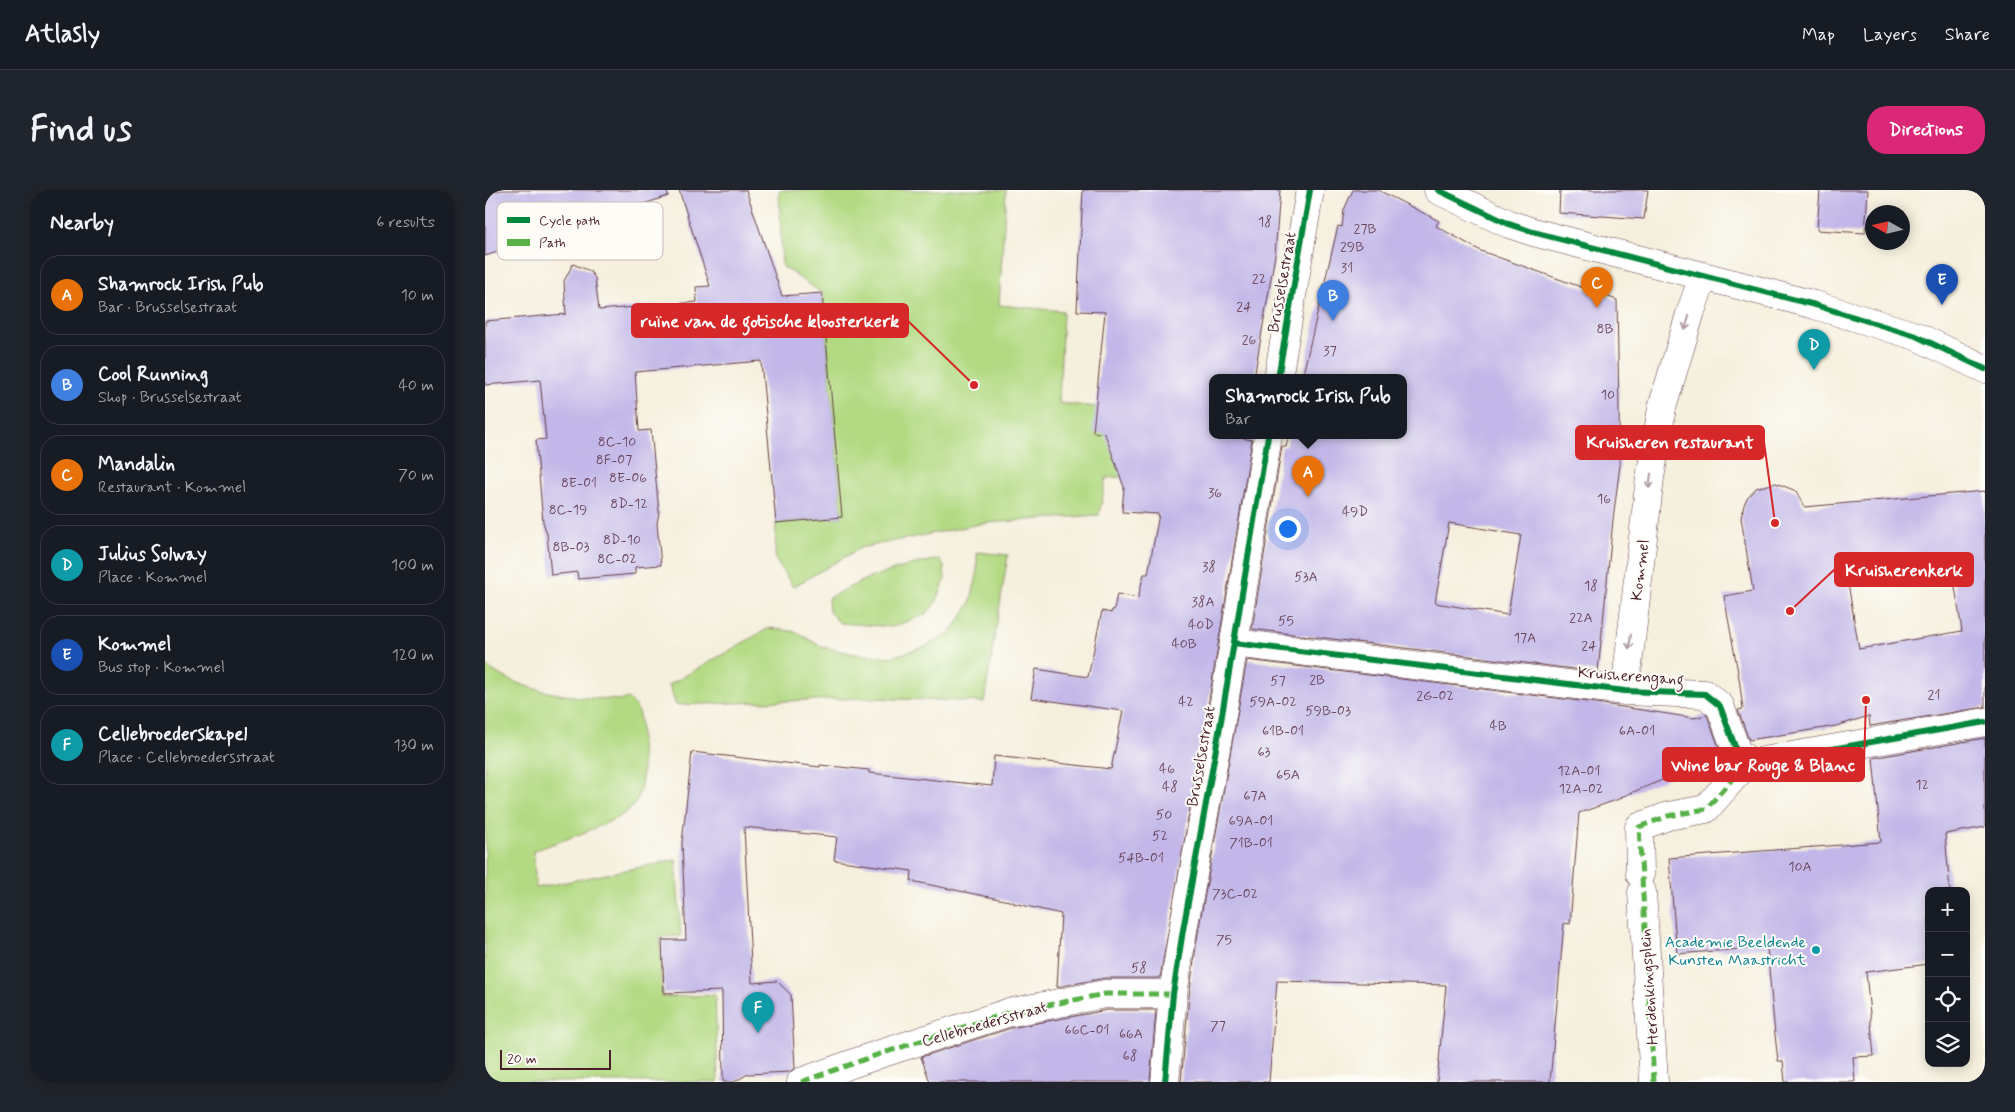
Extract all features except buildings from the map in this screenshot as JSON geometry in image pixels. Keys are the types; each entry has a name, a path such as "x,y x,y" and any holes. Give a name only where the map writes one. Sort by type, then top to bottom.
{"street":[{"name":"Brusselsestraat","path":"1279,374 1311,190"},
{"path":"1438,190 1509,224 1533,232 1815,306 1916,336 1985,368"},
{"name":"Kommel","path":"1625,690 1650,478 1662,408 1703,277"},
{"name":"Brusselsestraat","path":"1165,1082 1173,994 1184,920 1234,643 1268,439"},
{"name":"Kruisherengang","path":"1234,643 1625,690 1705,694 1720,706 1737,752 1748,761"},
{"path":"1748,761 1758,762 1985,722"},
{"name":"Herdenkingsplein","path":"1654,1082 1639,827 1668,816 1706,810 1748,761"},
{"name":"Cellebroedersstraat","path":"801,1082 873,1056 1007,1014 1105,994 1173,994"}],"green space":[{"path":"779,190 1006,190 999,305 1063,311 1059,403 1096,407 1108,434 1137,476 1106,478 1099,515 985,523 860,548 793,587 775,559 776,523 842,517 822,293 782,266"},
{"path":"977,552 1008,555 984,702 869,698 676,705 669,685 769,628 796,632 822,647 855,654 891,657 927,646 951,632 970,604 977,576"},
{"path":"940,559 944,566 945,580 937,601 926,614 892,627 840,623 829,612 828,598 868,578 918,563"},
{"path":"485,665 500,675 533,688 569,696 623,700 627,698 636,707 640,718 642,773 640,789 635,803 629,810 604,824 533,851 536,888 676,860 681,936 660,937 662,997 715,995 718,1082 485,1082"}],"marked path":[{"path":"1654,1082 1639,827 1668,816 1706,809 1748,761"},
{"path":"801,1082 1007,1013 1105,994 1173,994"}],"cycle path":[{"path":"1279,374 1310,190"},
{"path":"1438,190 1509,224 1533,232 1815,305 1916,336 1985,369"},
{"path":"1165,1082 1173,994 1183,930 1221,721 1268,439"},
{"path":"1234,643 1625,691 1705,694 1720,706 1737,752 1748,761 1758,762 1985,722"}],"place":[{"name":"Kommel","path":"1942,305"},
{"name":"Mandalin","path":"1597,308"},
{"name":"Cool Running","path":"1333,321"},
{"name":"Julius Solway","path":"1814,370"},
{"name":"ruïne van de gotische kloosterkerk","path":"974,385"},
{"name":"Shamrock Irish Pub","path":"1308,497"},
{"name":"Kruisheren restaurant","path":"1775,523"},
{"name":"Kruisherenkerk","path":"1790,611"},
{"name":"Wine bar Rouge & Blanc","path":"1866,700"},
{"name":"Academie Beeldende Kunsten Maastricht","path":"1816,950"},
{"name":"Cellebroederskapel","path":"758,1033"}]}
